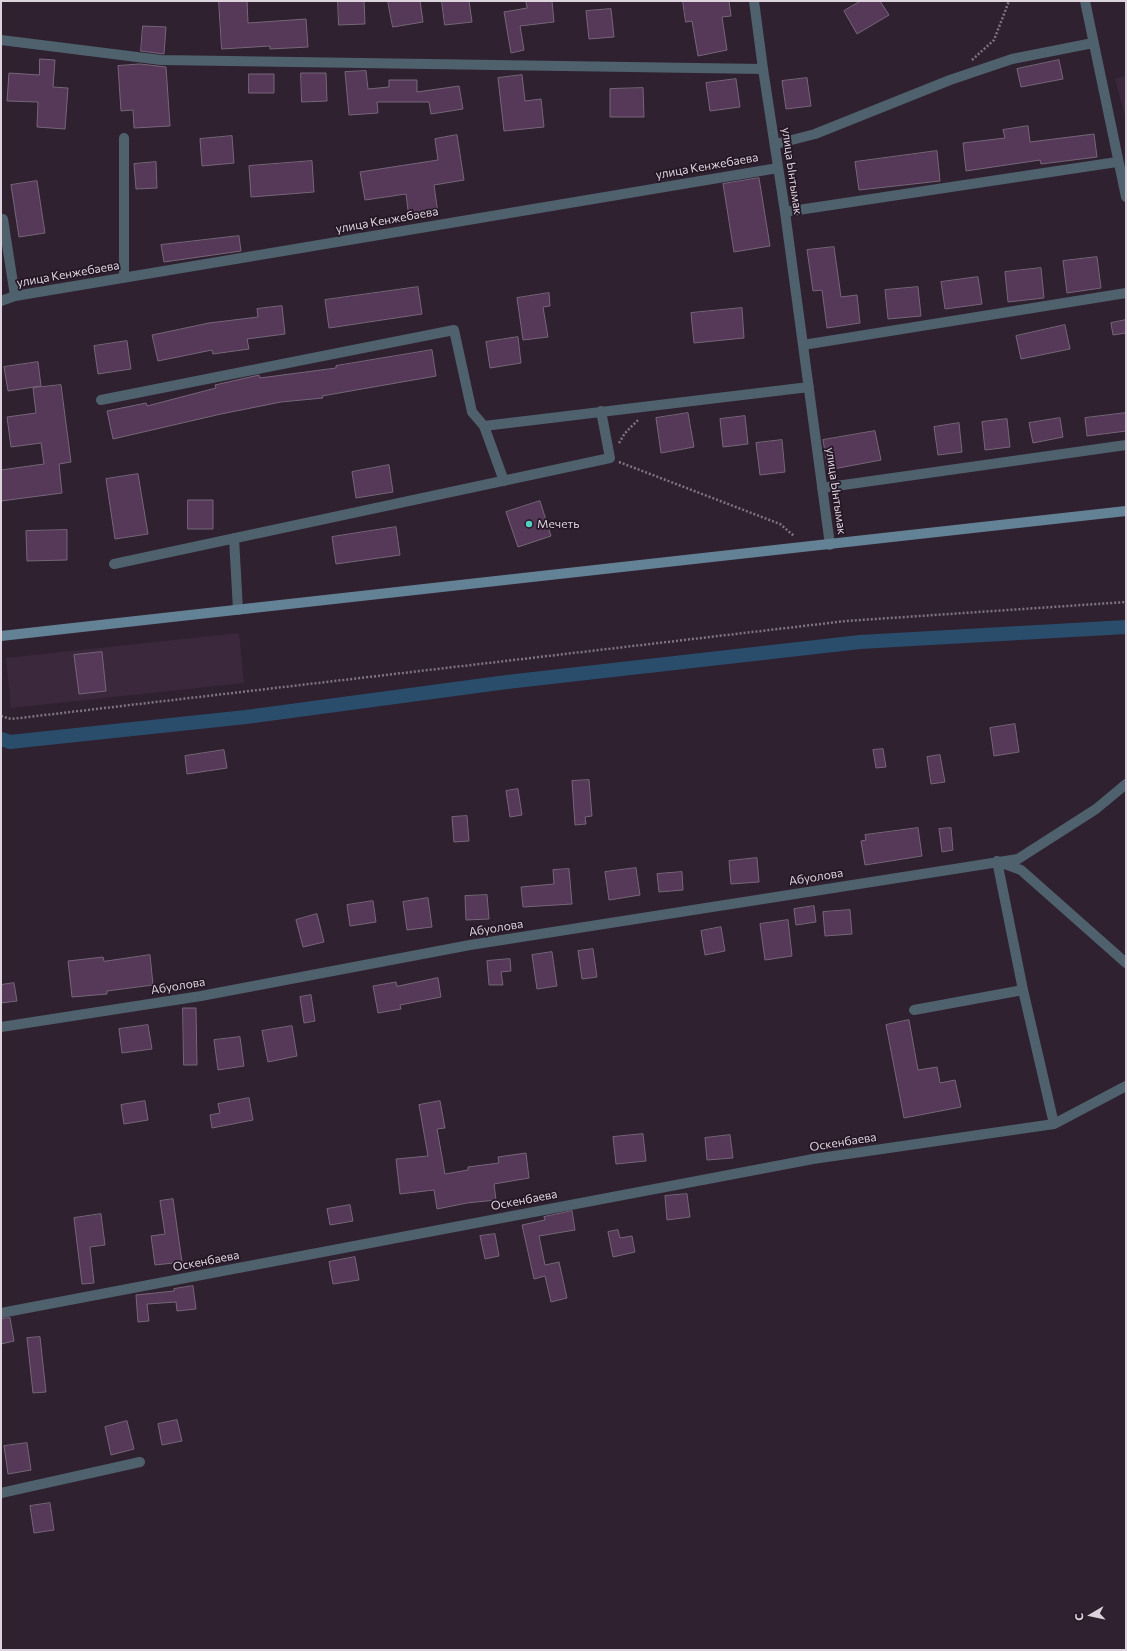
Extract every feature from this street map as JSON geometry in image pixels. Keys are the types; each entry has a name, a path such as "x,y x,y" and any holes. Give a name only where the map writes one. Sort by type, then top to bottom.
{"main road":[{"path":"1,636 806,548 1126,511"}],"street":[{"name":"улица Ынтымак","path":"754,1 763,69 776,144 778,168 830,545"},
{"path":"1085,1 1117,162 1126,197"},
{"path":"1,40 161,60 763,69"},
{"path":"776,144 815,134 950,80 1012,59 1093,43"},
{"path":"124,138 124,278"},
{"path":"785,212 1117,162"},
{"name":"улица Кенжебаева","path":"1,301 15,296 778,168"},
{"path":"3,219 15,296"},
{"path":"803,346 1126,293"},
{"path":"101,400 454,330 472,412 484,426 504,481"},
{"path":"484,426 809,386"},
{"path":"114,564 610,458 601,412"},
{"path":"822,488 1126,445"},
{"path":"234,538 238,610"},
{"name":"Абуолова","path":"1,1027 200,996 470,945 997,861 1018,859 1096,809 1126,784"},
{"path":"997,861 1021,870 1126,963"},
{"path":"997,861 1054,1124"},
{"path":"914,1010 1024,990"},
{"name":"Оскенбаева","path":"1,1313 806,1161 1054,1124 1126,1086"},
{"path":"1,1493 140,1462"}],"path":[{"path":"966,65 994,40 1009,1"},
{"path":"653,405 625,433 610,458 780,524 806,548"},
{"path":"1,716 11,719 846,621 1126,602"}],"shaded area":[{"path":"1126,76 1126,119 1115,79"},
{"path":"239,633 244,683 11,708 6,658"}],"building":[{"path":"219,1 247,1 248,23 306,19 308,47 270,49 270,46 222,49"},
{"path":"338,1 364,1 365,24 339,25"},
{"path":"388,1 420,1 423,22 393,27"},
{"path":"442,1 469,1 472,22 445,25"},
{"path":"526,1 552,1 554,22 520,26 524,50 511,53 504,12 527,8"},
{"path":"683,1 729,1 731,16 722,17 727,50 698,56 692,21 686,22"},
{"path":"861,1 880,1 889,15 857,34 844,11"},
{"path":"611,9 614,37 589,39 586,11"},
{"path":"143,26 166,27 164,54 141,51"},
{"path":"40,59 55,60 53,87 68,88 65,129 37,127 38,102 7,101 9,73 39,75"},
{"path":"1059,60 1063,79 1021,87 1017,69"},
{"path":"140,64 166,67 170,126 134,128 133,110 121,111 118,66"},
{"path":"366,71 368,89 389,87 389,80 417,80 417,92 459,86 463,109 431,114 429,102 377,102 378,113 349,115 345,72"},
{"path":"301,73 326,73 327,101 302,102"},
{"path":"249,74 274,74 274,93 249,93"},
{"path":"522,75 525,101 541,99 544,127 504,131 498,78"},
{"path":"807,78 811,106 786,109 782,81"},
{"path":"736,79 740,107 710,111 706,83"},
{"path":"643,88 644,117 610,117 610,89"},
{"path":"1028,126 1030,142 1094,134 1097,157 1041,164 1040,160 966,171 963,143 1005,138 1003,130"},
{"path":"457,135 464,180 434,185 438,214 409,218 406,194 365,200 360,172 438,160 435,139"},
{"path":"232,136 234,163 202,166 200,139"},
{"path":"937,151 940,181 859,190 855,162"},
{"path":"312,161 314,192 251,197 249,166"},
{"path":"156,162 157,188 136,189 134,164"},
{"path":"759,178 770,246 734,252 723,184"},
{"path":"37,181 45,233 19,237 11,185"},
{"path":"239,236 241,251 164,262 161,245"},
{"path":"834,247 841,297 857,295 860,323 827,328 822,290 813,291 807,250"},
{"path":"1097,257 1101,288 1067,293 1063,261"},
{"path":"1041,268 1044,298 1008,302 1005,272"},
{"path":"978,277 982,304 945,309 941,282"},
{"path":"418,287 422,314 329,328 325,300"},
{"path":"918,287 921,316 888,319 885,290"},
{"path":"549,293 550,306 543,307 548,337 523,340 517,298"},
{"path":"282,306 285,334 247,339 249,349 213,354 212,350 158,361 152,335 209,323 258,317 257,309"},
{"path":"742,308 744,338 694,343 691,313"},
{"path":"1126,320 1126,333 1113,335 1111,323"},
{"path":"1065,325 1070,349 1021,359 1016,336"},
{"path":"518,337 521,363 490,368 486,342"},
{"path":"127,341 131,369 98,374 94,346"},
{"path":"432,350 436,376 322,396 323,398 281,402 113,439 107,411 146,403 147,406 216,388 215,385 259,375 260,378 336,368 336,366"},
{"path":"38,362 41,386 8,391 4,367"},
{"path":"61,385 71,462 59,464 62,493 1,501 1,470 44,464 41,443 11,447 7,417 36,413 33,388"},
{"path":"688,413 694,447 661,453 656,418"},
{"path":"1126,413 1126,431 1087,436 1085,418"},
{"path":"745,416 748,444 723,447 720,419"},
{"path":"1060,418 1063,437 1033,443 1029,423"},
{"path":"1007,419 1010,447 985,450 982,422"},
{"path":"959,423 962,452 938,455 934,427"},
{"path":"875,431 881,460 828,470 823,440"},
{"path":"782,440 785,472 760,475 756,443"},
{"path":"389,465 393,492 356,498 352,472"},
{"path":"138,474 148,534 115,539 106,479"},
{"path":"188,500 213,500 213,529 188,529"},
{"name":"Мечеть","path":"540,501 551,536 518,547 506,512"},
{"path":"396,527 400,555 336,564 332,537"},
{"path":"67,530 67,560 27,561 26,531"},
{"path":"102,652 106,691 79,694 74,655"},
{"path":"1015,724 1019,752 994,756 990,728"},
{"path":"883,749 886,767 876,768 873,750"},
{"path":"224,750 227,768 187,774 185,756"},
{"path":"940,755 945,782 931,784 927,757"},
{"path":"589,780 592,816 585,817 586,824 575,825 572,781"},
{"path":"518,789 522,815 510,817 506,791"},
{"path":"467,816 469,841 454,842 452,817"},
{"path":"918,828 922,856 865,865 861,841 866,840 865,835"},
{"path":"951,828 953,850 942,852 939,829"},
{"path":"757,858 759,882 731,884 729,861"},
{"path":"636,868 640,895 609,900 605,872"},
{"path":"569,869 572,904 523,907 521,887 554,884 553,870"},
{"path":"682,872 683,890 659,892 657,874"},
{"path":"487,895 489,919 466,920 465,896"},
{"path":"428,898 432,927 407,930 403,902"},
{"path":"373,901 376,922 350,926 347,905"},
{"path":"814,906 816,922 796,925 794,909"},
{"path":"850,910 852,934 825,936 823,912"},
{"path":"317,914 324,942 303,947 296,920"},
{"path":"788,920 792,956 765,960 760,924"},
{"path":"721,927 725,951 705,955 701,931"},
{"path":"593,949 597,977 582,979 578,951"},
{"path":"552,952 557,986 537,989 532,955"},
{"path":"150,955 153,985 107,991 107,994 72,997 68,961 103,957 104,961"},
{"path":"510,959 511,971 501,972 503,985 489,985 487,961"},
{"path":"438,978 441,997 400,1005 401,1009 378,1013 373,986 396,982 397,986"},
{"path":"14,983 17,1001 1,1003 1,985"},
{"path":"311,995 315,1021 304,1023 300,997"},
{"path":"183,1008 196,1008 197,1065 184,1065"},
{"path":"909,1020 918,1070 937,1067 940,1083 955,1080 961,1107 904,1118 886,1025"},
{"path":"148,1025 152,1049 122,1053 119,1029"},
{"path":"292,1026 297,1056 268,1062 262,1031"},
{"path":"240,1037 244,1066 218,1070 214,1040"},
{"path":"249,1098 253,1120 212,1128 210,1115 220,1113 218,1104"},
{"path":"145,1101 148,1120 124,1124 121,1105"},
{"path":"440,1101 445,1128 437,1129 445,1174 468,1170 468,1167 499,1163 498,1157 526,1153 529,1178 494,1184 496,1200 467,1203 437,1209 434,1190 400,1194 396,1159 428,1156 419,1105"},
{"path":"643,1134 646,1161 616,1164 613,1137"},
{"path":"730,1135 733,1158 707,1160 705,1138"},
{"path":"687,1194 690,1217 667,1220 665,1196"},
{"path":"173,1199 182,1262 155,1265 151,1236 165,1234 160,1201"},
{"path":"350,1205 353,1221 330,1225 327,1209"},
{"path":"572,1211 575,1230 539,1236 545,1265 559,1262 567,1298 551,1302 545,1276 534,1279 522,1225 545,1220 544,1217"},
{"path":"101,1214 105,1245 90,1247 94,1283 82,1284 74,1218"},
{"path":"618,1230 620,1238 632,1236 635,1252 613,1257 608,1232"},
{"path":"495,1234 499,1256 485,1259 480,1236"},
{"path":"355,1257 359,1280 333,1284 329,1262"},
{"path":"193,1286 196,1309 177,1311 176,1302 147,1304 149,1321 138,1322 136,1295 174,1291 174,1289"},
{"path":"10,1318 14,1341 1,1344 1,1319"},
{"path":"40,1337 46,1392 33,1393 27,1338"},
{"path":"177,1420 182,1441 162,1445 158,1424"},
{"path":"127,1421 134,1449 111,1455 105,1427"},
{"path":"27,1443 31,1470 8,1474 4,1446"},
{"path":"50,1503 54,1530 34,1533 30,1506"}],"waterway":[{"path":"1,739 10,742 246,717 507,682 860,642 1126,627"}],"place":[{"name":"Мечеть","path":"529,524"}]}
